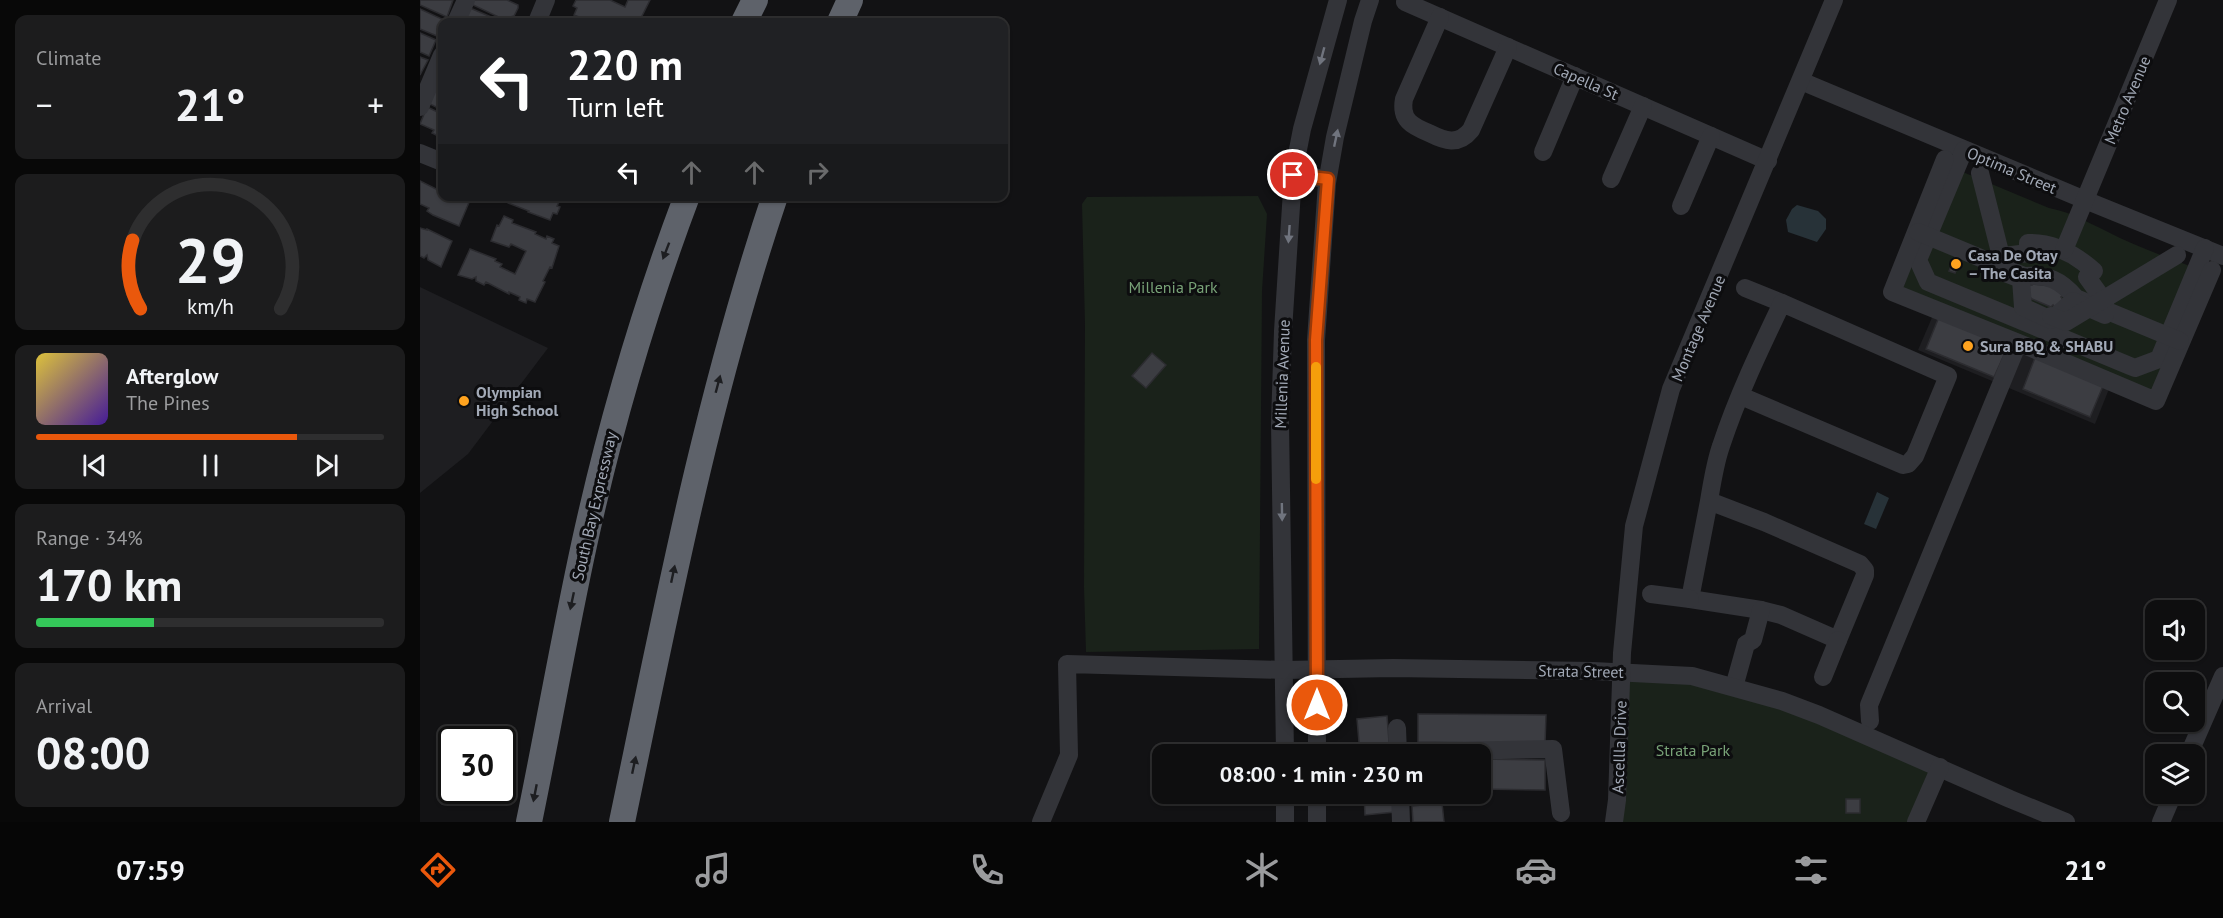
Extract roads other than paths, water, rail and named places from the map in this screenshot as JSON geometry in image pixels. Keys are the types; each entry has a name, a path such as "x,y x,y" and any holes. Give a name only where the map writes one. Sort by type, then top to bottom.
{"highway":[{"path":"746,18 755,0"},
{"path":"842,18 850,0"},
{"name":"South Bay Expressway","path":"530,822 570,613 601,474 642,326 685,201"},
{"path":"622,822 698,466 738,312 773,201"}],"street":[{"path":"458,18 466,0"},
{"path":"539,18 546,0"},
{"name":"Millenia Avenue","path":"1285,744 1280,423 1283,331 1293,175 1302,129 1338,0"},
{"name":"Millenia Avenue","path":"1317,744 1316,340 1328,179 1345,97 1370,0"},
{"name":"Montage Avenue","path":"1622,673 1634,526 1671,389 1834,0"},
{"name":"Metro Avenue","path":"2064,250 2168,0"},
{"name":"Capella St","path":"1405,2 1768,161"},
{"path":"1440,17 1403,105 1404,116 1409,123 1429,134 1450,142 1468,134 1508,47"},
{"path":"420,107 438,64"},
{"path":"1543,152 1575,76"},
{"name":"Optima Street","path":"1801,81 2205,248 2218,263"},
{"path":"1611,179 1643,106"},
{"path":"1680,206 1711,136"},
{"path":"1964,150 1892,292 2156,401 2205,248"},
{"path":"420,153 438,160"},
{"path":"1945,159 1922,233 1918,260 1928,282 2066,322 2098,306 2176,255"},
{"path":"1980,173 2011,299 2135,368 2159,359 2175,339 2218,263"},
{"path":"1293,175 1328,179"},
{"path":"1922,233 2024,276 2040,274 2065,285 2076,298 2175,339"},
{"path":"2002,266 2028,253 2028,243 2064,250 2094,271 2087,277 2098,306"},
{"path":"1741,396 1903,465 1911,460 1919,447 1948,376 1745,288"},
{"path":"1690,599 1720,447 1782,303"},
{"path":"1870,721 1869,705 2021,344 2037,314"},
{"path":"1709,501 1860,564 1864,570 1865,575 1823,677"},
{"path":"1651,594 1761,610 1781,615 1838,640"},
{"path":"1740,689 1746,644 1753,639 1761,610"},
{"name":"Strata Street","path":"1041,822 1070,755 1067,664 1285,670 1393,668 1692,676 1782,700 2066,822"},
{"name":"Ascellla Drive","path":"1614,822 1617,800 1622,673"},
{"path":"2193,744 2223,676"},
{"path":"1397,728 1398,744"},
{"path":"1491,750 1553,748 1561,813"},
{"path":"1916,822 1940,767"},
{"path":"1285,804 1285,822"},
{"path":"1317,804 1317,822"},
{"path":"1400,804 1401,822"},
{"path":"2160,822 2168,804"}],"place":[{"name":"Casa De Otay – The Casita","path":"1956,264"},
{"name":"Sura BBQ & SHABU","path":"1968,346"},
{"name":"Olympian High School","path":"464,401"}],"park label":[{"name":"Millenia Park","path":"1173,287"},
{"name":"Strata Park","path":"1693,750"}]}
